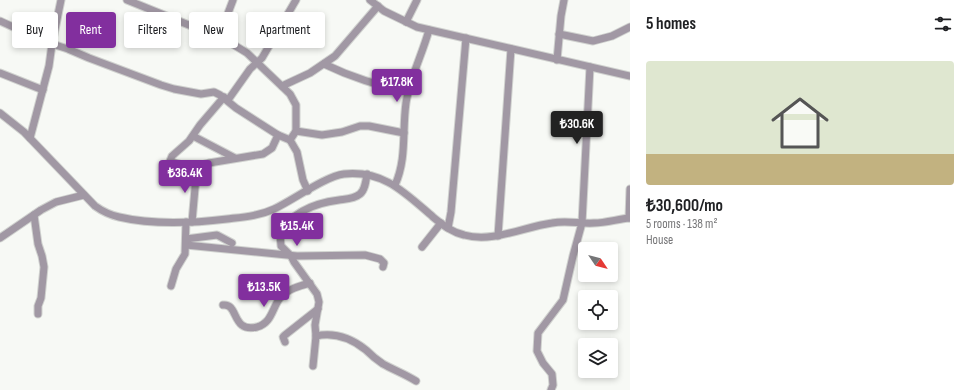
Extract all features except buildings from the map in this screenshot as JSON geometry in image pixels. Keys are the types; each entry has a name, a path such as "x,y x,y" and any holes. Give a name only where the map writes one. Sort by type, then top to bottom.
{"street":[{"path":"58,15 61,0"},
{"path":"127,0 189,24"},
{"path":"228,12 233,0"},
{"path":"278,135 274,146 268,152 263,154 197,166 176,164 170,161 172,156 189,141 200,125 226,99 250,69 262,58 296,0"},
{"path":"370,0 406,22 429,30 630,76"},
{"path":"406,22 417,0"},
{"path":"556,60 564,0"},
{"path":"282,86 310,73 324,64 342,48 378,6"},
{"path":"0,21 12,26"},
{"path":"559,34 576,36 593,41 612,36 630,27"},
{"path":"395,185 402,161 404,119 409,92 429,30"},
{"path":"448,228 451,212 466,38"},
{"path":"58,46 174,89 201,94 214,92 278,135 290,140 297,152 303,180 308,191"},
{"path":"238,46 290,94 296,105 296,131 290,140"},
{"path":"30,138 49,66 51,48"},
{"path":"498,236 511,49"},
{"path":"324,64 373,84 409,92"},
{"path":"551,390 553,385 552,374 543,363 537,351 538,333 564,300 573,256 582,223 590,68"},
{"path":"0,73 43,90"},
{"path":"0,113 30,138 95,206 102,211 119,217 189,222 261,214 275,209 330,178 342,174 367,174 395,185 413,198 453,232 471,237 484,238 565,221 596,224 629,218 630,189"},
{"path":"296,131 322,135 342,132 360,126 369,126 404,134"},
{"path":"193,136 235,158"},
{"path":"171,286 176,268 185,254 197,166"},
{"path":"313,366 316,336 315,325 319,302 317,294 291,256 281,246 279,240 280,234 289,221 304,209 332,200 353,198 360,194 366,183 367,174"},
{"path":"0,238 56,202 84,195"},
{"path":"34,215 38,244 44,267 38,314"},
{"path":"422,247 441,223"},
{"path":"186,242 217,235 232,243"},
{"path":"186,242 291,256 365,255 380,259 384,263 383,266"},
{"path":"223,305 228,304 230,306 239,323 244,327 257,327 270,318 279,299 290,290 310,284"},
{"path":"285,342 283,337 285,334 318,309"},
{"path":"316,336 341,336 350,339 381,363 406,374 416,382"}]}
